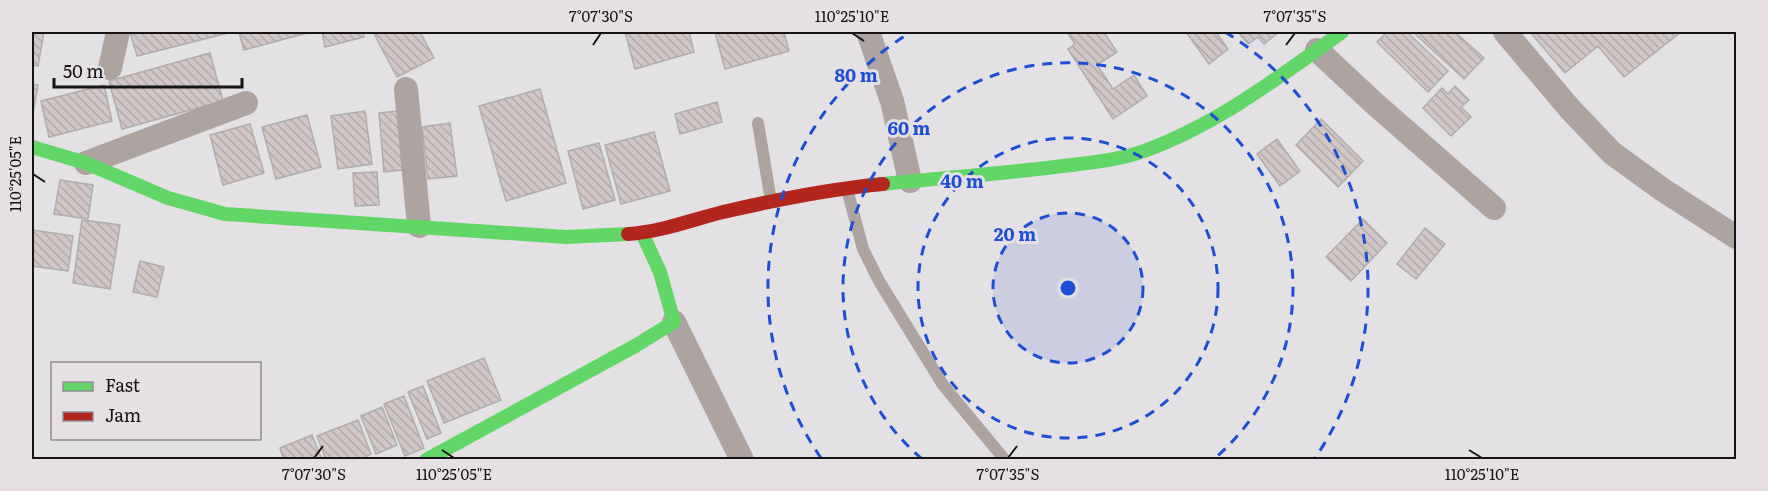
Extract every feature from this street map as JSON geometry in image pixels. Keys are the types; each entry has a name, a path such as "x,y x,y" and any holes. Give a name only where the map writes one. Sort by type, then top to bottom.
{"street":[{"path":"110,68 118,32"},
{"path":"868,32 892,101 910,181"},
{"path":"32,147 86,164 168,198 225,214 566,237 642,233 846,187 1022,171 1105,161 1143,152 1222,115 1256,94 1342,32"},
{"path":"1505,32 1570,109 1611,153 1663,190 1737,237"},
{"path":"1317,50 1494,208"},
{"path":"406,89 419,226"},
{"path":"86,164 246,102"},
{"path":"642,233 660,272 674,322 742,459"},
{"path":"426,459 635,346 674,322"}],"lane":[{"path":"758,123 772,202"},
{"path":"846,187 863,249 879,281 943,385 1005,459"}],"building":[{"path":"32,32 44,32 38,66 32,65"},
{"path":"130,32 232,32 137,56"},
{"path":"239,32 311,32 244,50"},
{"path":"322,32 363,32 364,37 325,47"},
{"path":"373,32 420,32 434,58 397,77"},
{"path":"625,32 689,32 694,52 635,69"},
{"path":"715,32 784,32 789,51 725,69"},
{"path":"1067,32 1104,32 1117,52 1097,65 1113,89 1134,75 1147,96 1113,119 1068,49 1075,44"},
{"path":"1186,32 1216,32 1228,49 1209,64"},
{"path":"1238,32 1279,32 1264,44 1258,37 1248,44"},
{"path":"1387,32 1407,32 1448,71 1428,92 1377,42"},
{"path":"1413,32 1455,32 1484,58 1464,79"},
{"path":"1530,32 1681,32 1624,77 1598,46 1565,73"},
{"path":"210,53 223,101 122,129 109,81"},
{"path":"32,84 38,85 32,119"},
{"path":"104,85 112,121 49,137 41,101"},
{"path":"1455,86 1469,100 1461,107 1471,117 1451,136 1423,108 1442,88 1448,94"},
{"path":"540,89 566,183 506,201 479,106"},
{"path":"717,102 722,122 680,134 675,114"},
{"path":"405,110 411,169 384,172 379,113"},
{"path":"365,111 372,164 338,169 331,116"},
{"path":"307,115 321,167 276,179 262,127"},
{"path":"1321,119 1363,161 1338,187 1296,145"},
{"path":"450,123 457,176 428,179 422,127"},
{"path":"250,124 264,173 223,185 210,135"},
{"path":"654,132 670,191 621,204 605,145"},
{"path":"1277,139 1300,171 1280,186 1257,154"},
{"path":"599,143 615,200 583,209 568,151"},
{"path":"377,172 379,205 355,206 353,173"},
{"path":"60,180 93,185 88,219 54,214"},
{"path":"1363,219 1387,243 1351,281 1326,257"},
{"path":"82,220 120,225 110,289 73,283"},
{"path":"1425,228 1445,244 1416,279 1397,264"},
{"path":"32,230 73,236 68,271 32,266"},
{"path":"140,261 164,267 157,297 133,292"},
{"path":"484,358 501,400 444,423 427,381"},
{"path":"423,386 441,433 427,439 408,392"},
{"path":"404,396 424,448 405,456 384,404"},
{"path":"382,407 397,445 376,454 361,416"},
{"path":"358,420 371,454 358,460 326,460 317,436"},
{"path":"312,435 322,460 284,460 280,448"}],"traffic: fast":[{"path":"883,184 1089,163 1144,151 1223,113 1342,32"},
{"path":"32,147 86,163 168,198 225,214 566,237 628,234"},
{"path":"426,460 635,346 674,322 660,272 642,233"}],"traffic: jam":[{"path":"628,234 664,228 782,199 883,184"}]}
